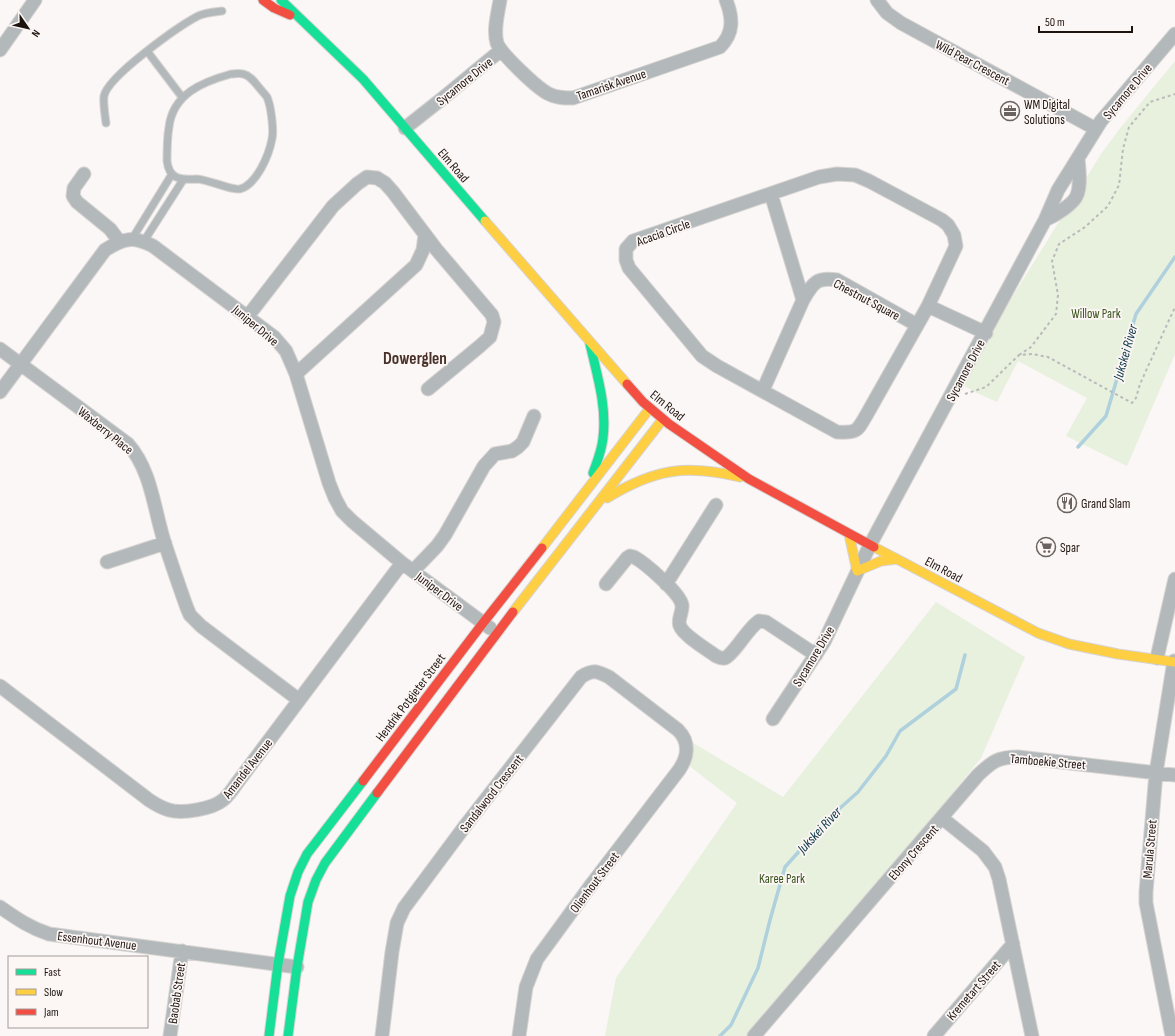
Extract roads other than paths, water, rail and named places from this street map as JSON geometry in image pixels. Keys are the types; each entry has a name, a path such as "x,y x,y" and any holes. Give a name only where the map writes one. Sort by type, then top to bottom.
{"street":[{"path":"0,50 34,0"},
{"name":"Elm Road","path":"263,0 274,8 300,19 363,79 589,342 650,408 663,419 748,479 870,546 1038,634 1069,644 1118,654 1175,661"},
{"path":"281,0 300,19"},
{"name":"Sycamore Drive","path":"405,128 444,98 501,50 497,41 496,30 500,0"},
{"name":"Tamarisk Avenue","path":"501,50 540,90 565,98 573,98 720,47 730,34 732,19 726,0"},
{"name":"Wild Pear Crescent","path":"877,0 887,13 901,23 1096,129"},
{"name":"Sycamore Drive","path":"773,719 816,655 833,624 857,571 986,333 1045,220 1058,190 1101,121 1175,34"},
{"path":"1045,220 1057,214 1077,196 1079,184 1078,158"},
{"path":"84,174 74,188 73,196 110,229 119,242"},
{"name":"Acacia Circle","path":"837,174 855,175 942,220 948,225 954,234 956,246 928,306 859,428 854,432 837,432 717,366 702,356 629,268 626,260 626,250 633,241 771,194 819,177 837,174"},
{"path":"248,316 333,206 367,177 377,178 385,183 393,192 446,262 492,315 494,322 490,336 428,389"},
{"path":"771,194 803,300"},
{"path":"416,265 423,250 425,235"},
{"path":"0,392 106,250 119,242 138,240"},
{"name":"Juniper Drive","path":"138,240 157,249 270,333 281,345 286,351 296,374 329,483 342,511 402,563 497,633"},
{"path":"296,374 416,265 431,259 446,262"},
{"name":"Chestnut Square","path":"763,390 803,300 810,288 818,280 825,278 837,280 917,325"},
{"path":"928,306 986,333"},
{"path":"580,501 599,459 604,442 605,425 603,397 589,342"},
{"name":"Waxberry Place","path":"0,349 123,440 135,452 143,467 165,543 190,615 201,626 299,700"},
{"name":"Hendrik Potgieter Street","path":"269,1036 278,964 290,896 298,872 307,854 483,623 580,501 650,408"},
{"path":"413,571 437,546 445,535 484,466 495,454 512,451 523,442 534,416"},
{"path":"288,1036 297,967 308,902 316,880 325,863 497,633 663,419"},
{"path":"598,504 616,492 645,478 670,471 705,470 748,479"},
{"path":"666,584 716,505"},
{"path":"849,534 857,571 881,562 897,559"},
{"path":"107,562 165,543"},
{"path":"606,584 630,556 637,558 666,584 681,602 680,628 720,658 725,658 759,621 766,622 816,655"},
{"name":"Amandel Avenue","path":"0,686 149,800 168,810 181,811 214,805 223,800 237,783 402,563"},
{"path":"1157,658 1175,579"},
{"name":"Marula Street","path":"1173,1030 1146,903 1146,879 1156,772 1175,661"},
{"name":"Sandalwood Crescent","path":"382,1036 396,931 404,908 465,826 581,677 592,671 596,671 609,677 674,726 684,738"},
{"name":"Olienhout Street","path":"519,1036 526,987 537,959 683,765 688,752 684,738"},
{"name":"Tamboekie Street","path":"942,818 978,775 991,762 1004,757 1018,757 1175,775"},
{"name":"Ebony Crescent","path":"754,1036 942,818 983,851 995,867 999,879 1032,1036"},
{"name":"Essenhout Avenue","path":"0,907 21,922 34,929 49,934 297,967"},
{"name":"Kremetart Street","path":"934,1036 1013,944"},
{"name":"Baobab Street","path":"170,1036 182,951"}],"lane":[{"path":"106,123 104,95 111,83 147,50 199,15 222,11"},
{"path":"147,50 182,97"},
{"path":"231,74 244,74 252,78 267,97 271,114 272,139 264,164 246,187 238,190 202,179 183,180 172,174 167,165 169,125 175,107 182,97 197,87 218,77 231,74"},
{"path":"138,240 172,174"},
{"path":"138,240 183,180"}],"waterway":[{"name":"Jukskei River","path":"1078,447 1106,416 1136,314 1175,257"},
{"name":"Jukskei River","path":"720,1036 731,1025 758,968 785,867 829,818 858,792 886,756 900,731 956,689 965,655"}],"place":[{"name":"WM Digital Solutions","path":"1010,111"},
{"name":"Grand Slam","path":"1067,503"},
{"name":"Spar","path":"1046,547"}],"district":[{"name":"Dowerglen","path":"415,358"}],"park label":[{"name":"Willow Park","path":"1096,313"},
{"name":"Karee Park","path":"782,878"}]}
